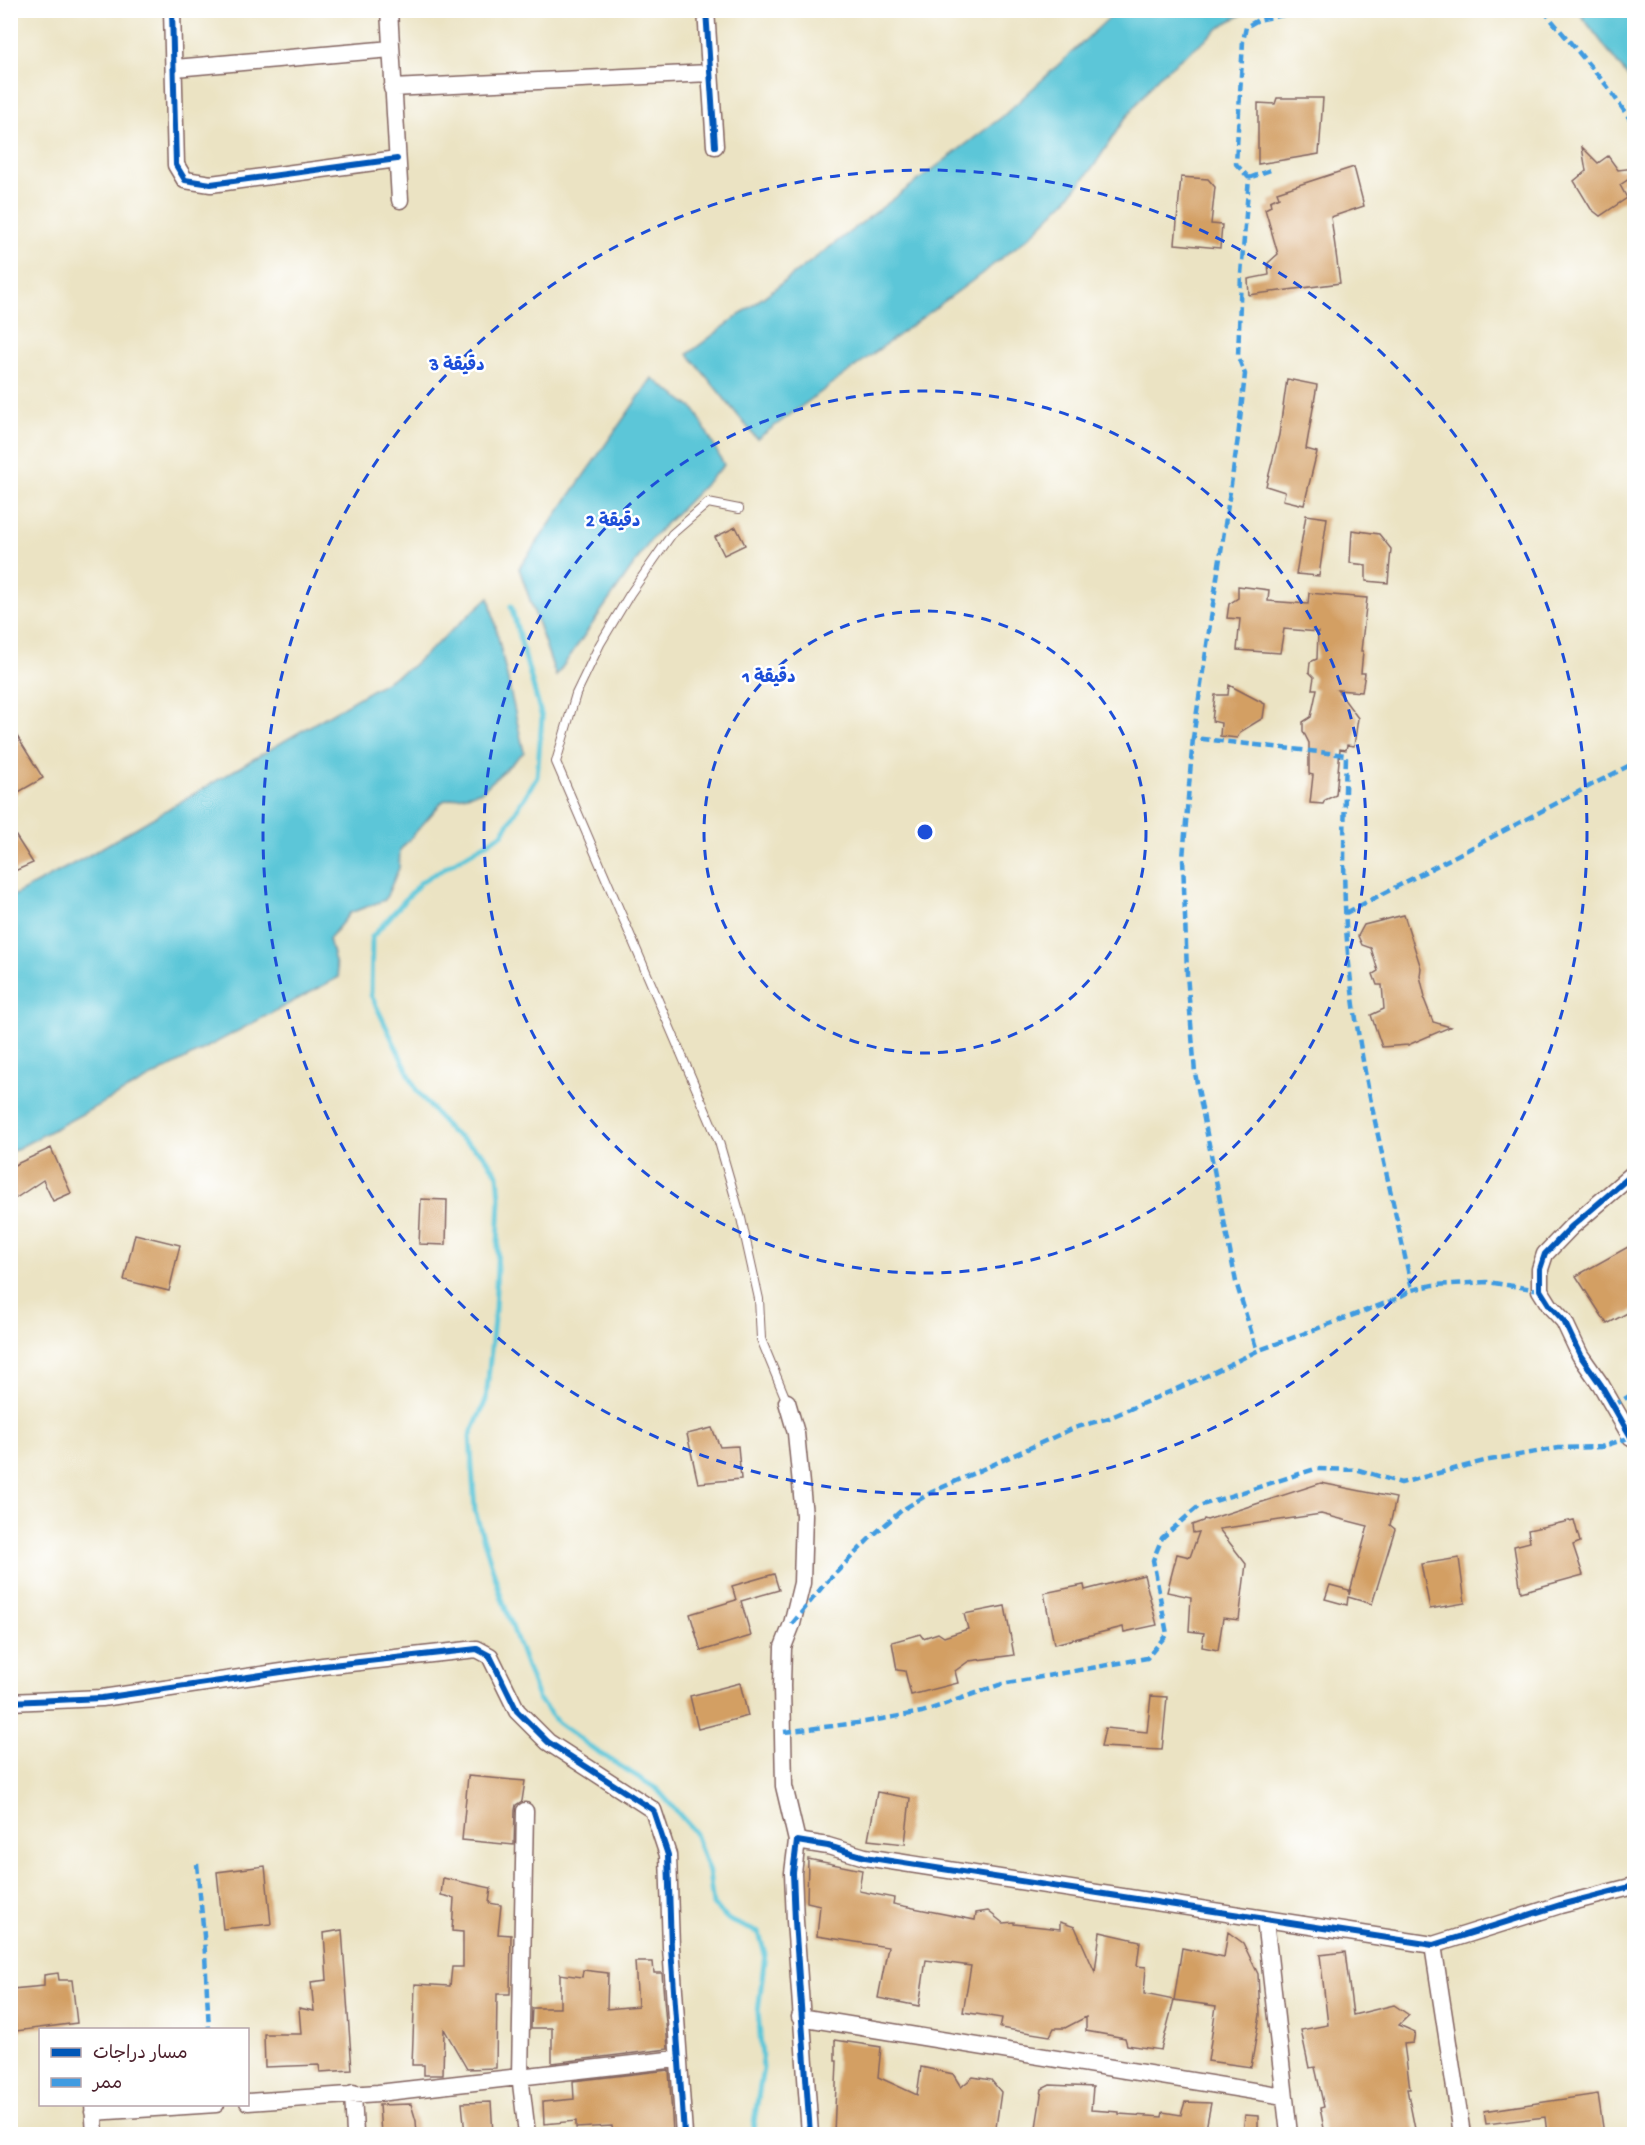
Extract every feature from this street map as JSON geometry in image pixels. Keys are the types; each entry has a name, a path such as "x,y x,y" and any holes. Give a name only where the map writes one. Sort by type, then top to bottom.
{"street":[{"path":"172,10 176,165 185,180 211,184 397,159"},
{"path":"389,10 400,200"},
{"path":"706,10 715,146"},
{"path":"175,68 391,49"},
{"path":"392,88 710,73"},
{"path":"1635,1173 1580,1219 1551,1247 1545,1254 1540,1269 1540,1290 1550,1306 1564,1321 1580,1355 1601,1385 1631,1437 1635,1438"},
{"path":"787,1402 796,1433 804,1515 802,1583 792,1624 783,1647 784,1786 797,1841 794,1873 801,2017 810,2134"},
{"path":"10,1702 102,1698 323,1666 477,1649 490,1656 517,1712 548,1742 653,1810 668,1855 677,2059 684,2134"},
{"path":"525,1811 520,2075 526,2134"},
{"path":"797,1841 828,1846 865,1857 1433,1946 1560,1905 1635,1886"},
{"path":"1265,1920 1289,2134"},
{"path":"1433,1946 1462,2134"},
{"path":"801,2017 1284,2096"},
{"path":"249,2102 378,2093 520,2075 677,2059"},
{"path":"353,2093 355,2134"},
{"path":"95,2134 93,2108 154,2106"}],"lane":[{"path":"739,509 708,503 672,534 630,594 600,644 576,694 556,762 719,1142 759,1299 761,1340 787,1402"}],"water":[{"path":"1120,11 1249,11 1226,23 1158,77 1124,120 1094,166 1067,199 1029,237 757,439 688,354 1002,117 1110,17"},
{"path":"1578,11 1634,11 1634,85"},
{"path":"652,378 695,410 724,465 653,537 556,676 519,568"},
{"path":"489,597 524,752 482,791 443,801 400,850 399,868 385,900 350,913 329,939 339,977 11,1152 11,897 86,857 411,667"}],"building":[{"path":"1277,98 1323,98 1319,154 1258,164 1258,103 1275,104"},
{"path":"1582,147 1598,163 1608,156 1618,170 1635,168 1635,175 1620,185 1627,198 1600,216 1591,209 1574,181 1586,171"},
{"path":"1354,167 1364,206 1331,217 1340,283 1249,295 1248,279 1269,275 1268,263 1278,254 1265,209 1271,206 1270,201 1279,197 1277,192"},
{"path":"1181,177 1208,179 1215,187 1211,224 1222,225 1220,248 1175,244"},
{"path":"1287,379 1317,385 1306,449 1317,452 1304,505 1283,500 1285,492 1266,486 1279,435"},
{"path":"1306,515 1327,518 1319,576 1296,574"},
{"path":"736,527 745,545 724,555 715,537"},
{"path":"1352,530 1379,534 1391,549 1388,583 1366,581 1366,565 1350,563"},
{"path":"1238,586 1269,590 1268,601 1308,604 1309,593 1367,598 1361,651 1363,651 1361,673 1365,673 1362,692 1337,690 1358,718 1354,746 1347,745 1346,750 1340,749 1336,795 1325,800 1323,804 1310,803 1313,775 1309,774 1309,743 1303,731 1303,722 1311,717 1317,689 1312,689 1314,677 1309,672 1310,662 1317,659 1318,632 1284,629 1280,653 1237,650 1240,619 1227,618 1229,604 1238,598"},
{"path":"1229,685 1265,704 1263,718 1240,732 1237,738 1220,736 1221,723 1212,721 1215,695 1228,695"},
{"path":"10,725 43,778 10,797"},
{"path":"10,827 33,863 10,873"},
{"path":"1404,915 1421,968 1424,999 1433,1022 1450,1027 1408,1045 1382,1047 1371,1015 1384,1009 1382,985 1377,985 1373,974 1378,971 1371,948 1362,945 1358,936 1364,925"},
{"path":"51,1148 71,1193 53,1201 43,1180 16,1198 10,1189 10,1167"},
{"path":"421,1199 447,1200 446,1245 419,1244"},
{"path":"135,1234 180,1245 169,1291 124,1280"},
{"path":"1635,1243 1635,1309 1607,1324 1576,1276"},
{"path":"712,1428 720,1447 738,1446 741,1479 698,1483 687,1434"},
{"path":"1321,1483 1396,1498 1390,1525 1395,1529 1372,1604 1348,1597 1347,1605 1325,1599 1330,1585 1349,1590 1349,1595 1368,1526 1321,1514 1219,1529 1246,1564 1239,1620 1223,1618 1218,1650 1202,1647 1204,1633 1189,1631 1191,1597 1167,1592 1177,1554 1190,1557 1199,1532 1193,1533 1192,1525 1204,1519 1207,1520"},
{"path":"1574,1520 1580,1542 1573,1545 1583,1575 1521,1592 1514,1546 1530,1542 1528,1530"},
{"path":"1459,1558 1465,1603 1430,1609 1421,1564"},
{"path":"774,1574 779,1590 741,1601 751,1636 701,1651 690,1614 736,1600 732,1586"},
{"path":"1144,1575 1157,1625 1124,1632 1123,1627 1054,1644 1044,1593 1084,1585 1085,1590"},
{"path":"1005,1606 1014,1655 969,1661 955,1671 958,1683 911,1695 905,1671 897,1670 892,1642 920,1634 923,1638 938,1633 944,1637 968,1629 964,1614"},
{"path":"740,1683 748,1716 698,1729 690,1696"},
{"path":"1151,1696 1167,1697 1162,1750 1101,1747 1105,1728 1147,1732"},
{"path":"468,1776 525,1781 522,1801 516,1805 515,1810 514,1845 462,1840"},
{"path":"877,1792 910,1798 905,1844 868,1840"},
{"path":"808,1859 862,1870 859,1891 894,1898 893,1904 975,1920 976,1913 988,1911 1003,1923 1014,1922 1014,1924 1060,1929 1060,1922 1075,1927 1095,1972 1100,1932 1140,1941 1137,1966 1146,1967 1144,1994 1174,2000 1161,2050 1127,2045 1125,2038 1086,2031 1086,2017 1065,2028 1054,2028 1050,2036 1000,2028 1002,2018 963,2012 971,1966 926,1960 919,2006 878,1998 888,1947 817,1936 820,1905 807,1902"},
{"path":"265,1866 271,1924 223,1929 217,1872"},
{"path":"443,1878 491,1888 489,1903 501,1905 498,1934 511,1935 510,1994 497,1994 496,2068 467,2069 444,2029 443,2075 424,2075 424,2065 412,2065 415,1984 450,1986 452,1967 463,1967 463,1932 452,1931 454,1898 441,1895"},
{"path":"342,1930 352,2070 320,2072 319,2065 265,2067 264,2034 301,2034 299,2008 314,2011 311,1982 327,1980 324,1933"},
{"path":"1228,1932 1243,1943 1258,1974 1260,2015 1251,2067 1208,2061 1216,2006 1174,2000 1182,1948 1224,1957"},
{"path":"1345,1952 1353,2015 1394,2005 1409,2015 1399,2025 1415,2032 1413,2043 1404,2044 1410,2089 1407,2089 1416,2134 1325,2134 1320,2108 1324,2107 1315,2067 1309,2068 1301,2030 1328,2025 1320,1955"},
{"path":"635,1962 653,1962 654,1973 662,1973 668,2049 552,2063 552,2028 531,2028 532,2008 560,2008 560,1974 582,1977 583,1970 608,1973 607,2009 638,2006"},
{"path":"58,1973 59,1980 72,1980 77,2023 16,2031 12,1989 44,1986 44,1975"},
{"path":"835,2040 881,2047 878,2077 917,2095 921,2067 953,2074 961,2087 973,2077 991,2080 1001,2092 995,2134 834,2134 837,2061 835,2061"},
{"path":"669,2070 673,2132 671,2134 613,2134 612,2126 576,2128 576,2121 544,2124 543,2102 574,2099 573,2081"},
{"path":"1050,2085 1093,2087 1091,2110 1119,2112 1119,2114 1162,2117 1163,2112 1181,2115 1185,2102 1211,2103 1205,2134 1035,2134 1042,2089"},
{"path":"1598,2094 1604,2134 1547,2134 1545,2117 1486,2124 1484,2111"},
{"path":"491,2102 493,2134 465,2134 462,2103"},
{"path":"411,2104 417,2134 381,2134 379,2105"},
{"path":"1245,2115 1258,2116 1258,2134 1243,2134"}],"waterway":[{"path":"511,606 542,718 537,777 502,834 421,882 372,937 371,995 417,1091 450,1131 483,1154 498,1175 500,1199 495,1309 486,1400 470,1436 475,1511 500,1593 538,1698 557,1722 595,1750 657,1789 694,1831 709,1872 713,1905 729,1920 759,1933 765,1954 758,2012 763,2068 752,2134"}],"marked path":[{"path":"1310,10 1258,20 1246,27 1243,41 1236,164 1249,178 1241,274 1238,357 1245,374 1238,438 1193,738 1346,755 1344,886 1354,1005 1368,1087 1412,1290"},
{"path":"1543,10 1607,86 1634,125"},
{"path":"1249,178 1273,169"},
{"path":"1193,738 1183,858 1187,974 1195,1073 1236,1282 1257,1351"},
{"path":"1346,913 1634,763"},
{"path":"792,1624 823,1586 871,1537 902,1510 932,1492 1074,1428 1109,1418 1257,1351 1394,1300 1412,1290 1433,1285 1487,1282 1540,1290"},
{"path":"1613,1406 1634,1393"},
{"path":"784,1732 922,1712 1002,1684 1147,1658 1167,1634 1153,1560 1162,1538 1199,1506 1315,1469 1359,1470 1401,1483 1484,1461 1559,1448 1601,1447 1631,1437"},
{"path":"197,1864 209,2028"}],"cycle path":[{"path":"172,10 176,165 185,180 211,184 397,159"},
{"path":"706,10 715,146"},
{"path":"1634,1173 1571,1227 1545,1254 1540,1269 1540,1290 1550,1306 1564,1321 1580,1355 1601,1385 1631,1437 1634,1438"},
{"path":"10,1702 102,1698 323,1666 477,1649 490,1656 517,1711 548,1742 653,1810 668,1855 671,1947 684,2134"},
{"path":"810,2134 795,1921 793,1873 797,1841 828,1846 865,1857 1433,1945 1560,1905 1634,1886"}]}
